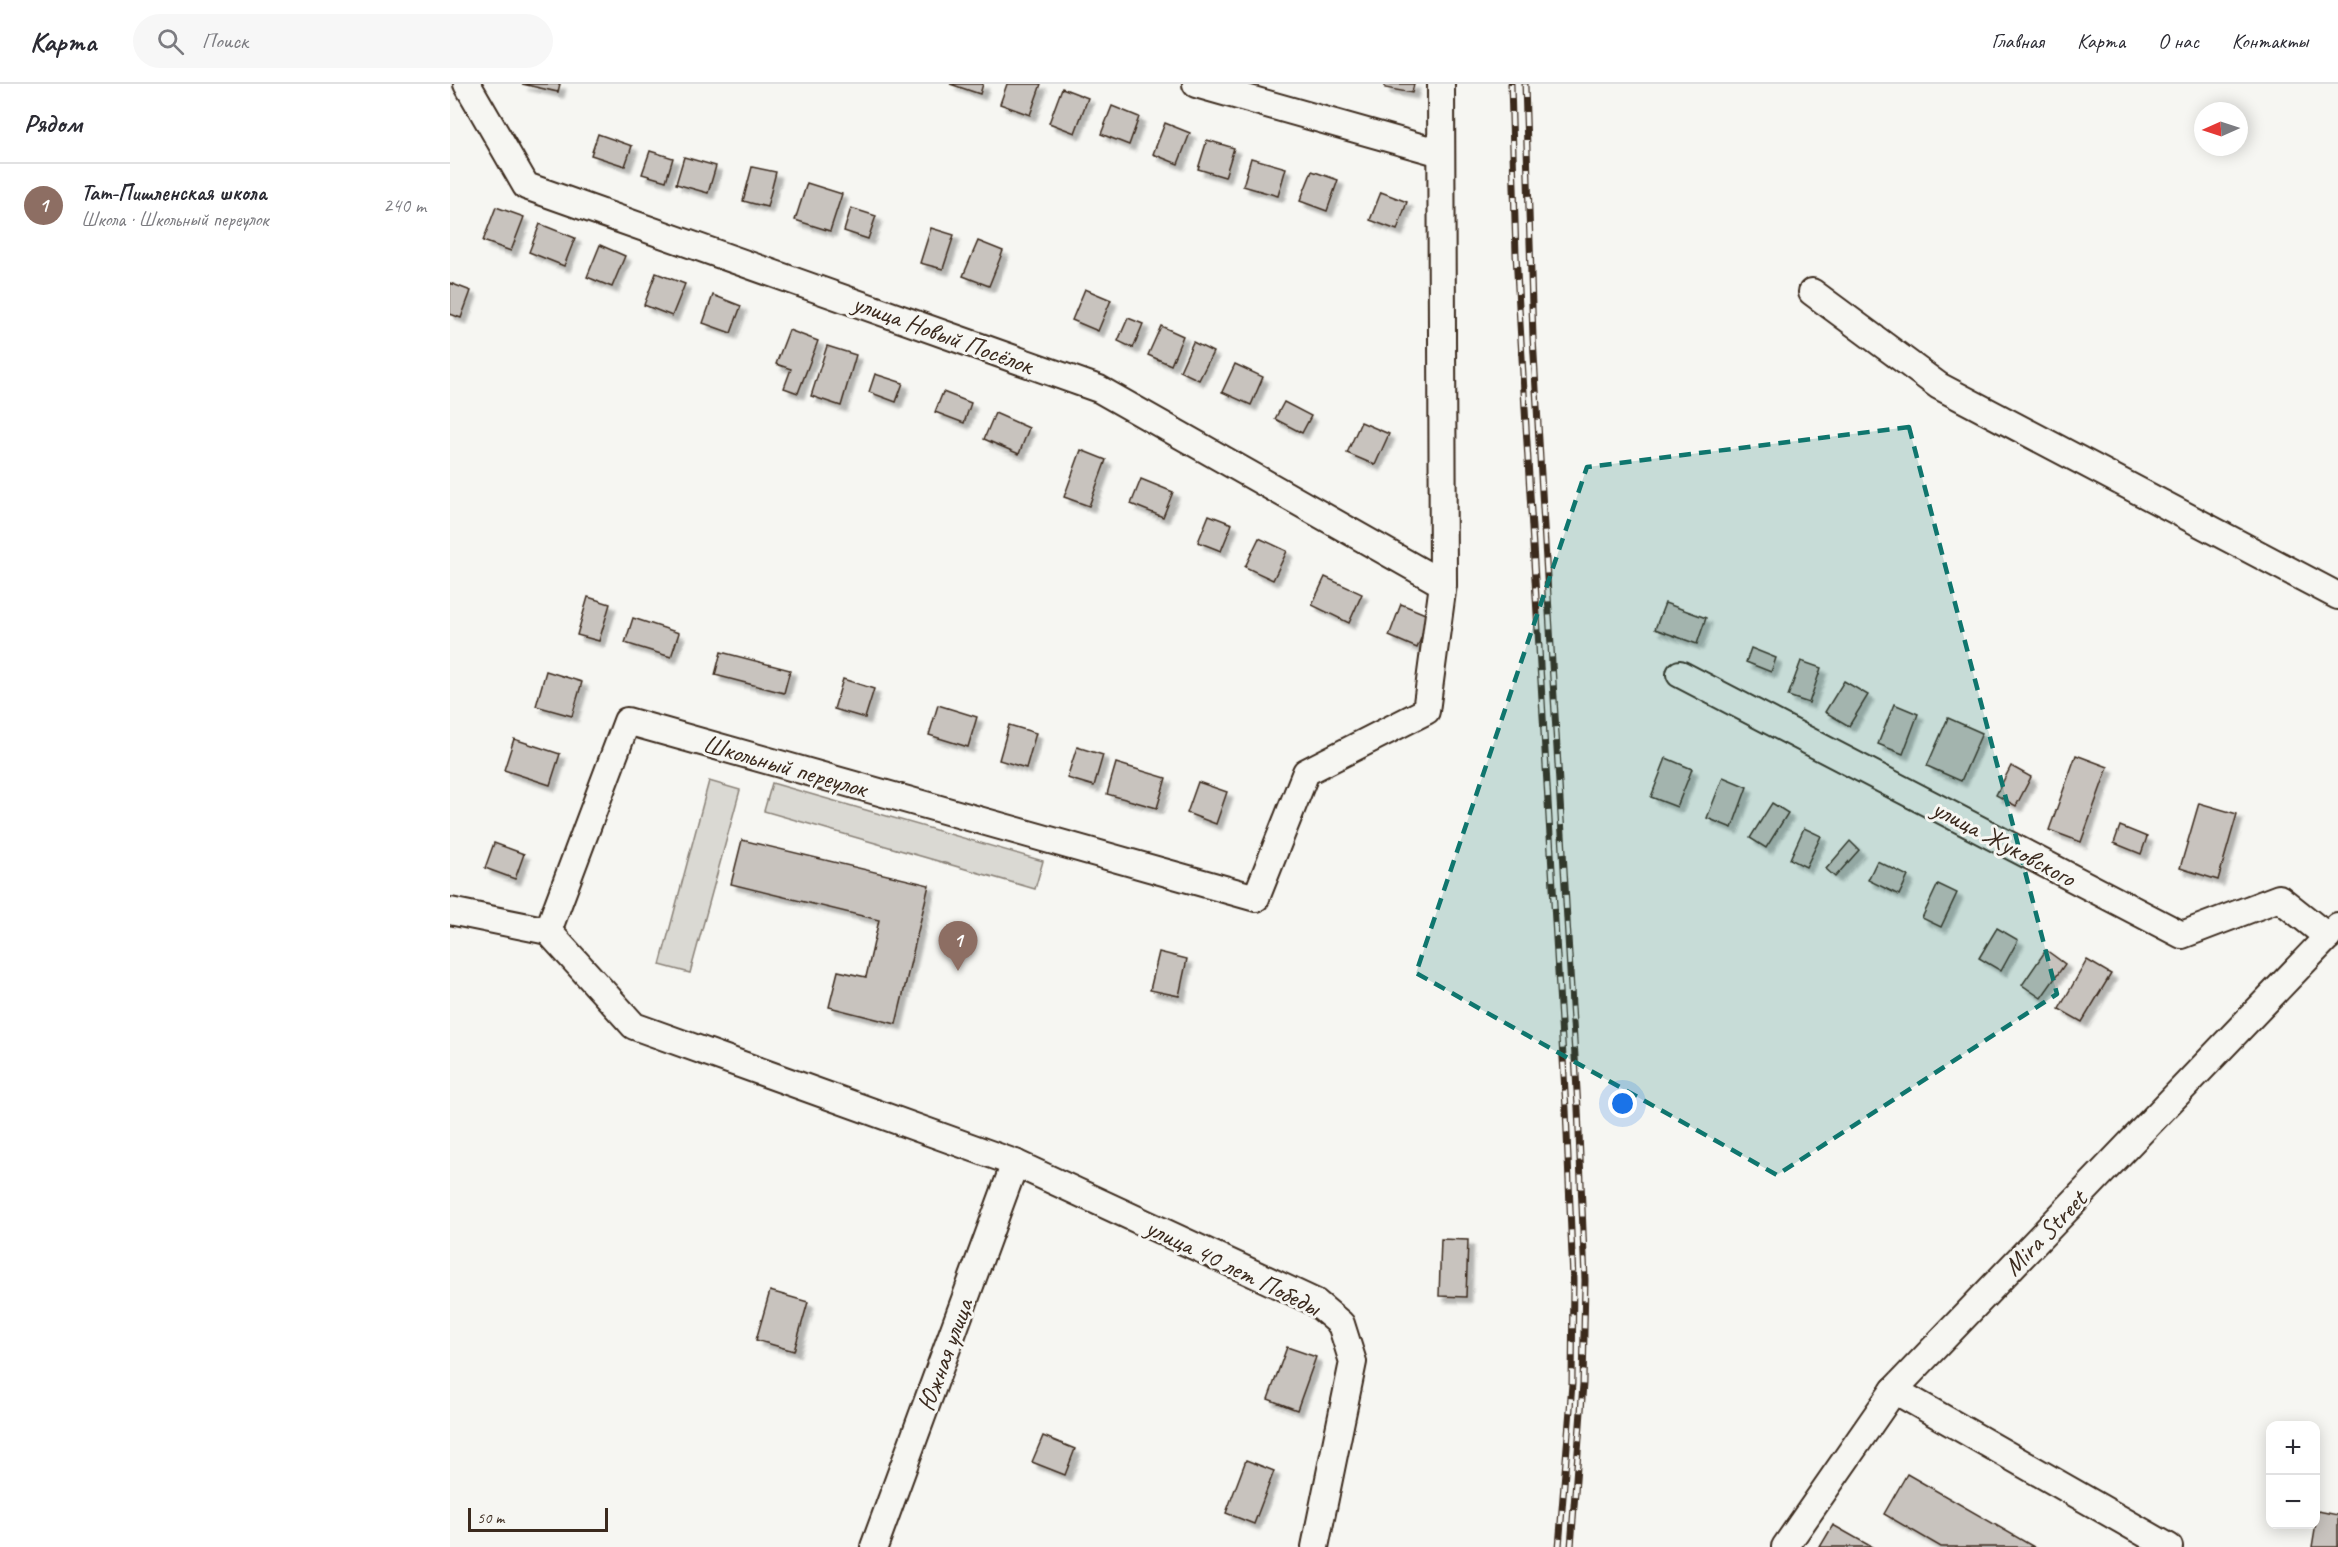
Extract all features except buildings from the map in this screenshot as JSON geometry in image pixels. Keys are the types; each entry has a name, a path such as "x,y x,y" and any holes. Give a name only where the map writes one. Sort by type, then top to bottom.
{"street":[{"name":"улица Новый Посёлок","path":"466,84 526,186 1099,389 1443,584"},
{"path":"1196,84 1441,153"},
{"path":"1441,84 1443,584"},
{"path":"1812,292 1939,386 2338,596"},
{"name":"Школьный переулок","path":"548,932 627,721 1256,898 1306,772 1426,711 1443,584"},
{"name":"улица Жуковского","path":"1680,674 2182,935 2279,898 2333,931"},
{"path":"450,911 548,932"},
{"name":"Mira Street","path":"1785,1547 1894,1390 2333,931"},
{"name":"улица 40 лет Победы","path":"548,932 634,1026 1015,1163 1315,1302 1341,1324 1353,1362 1315,1547"},
{"name":"Южная улица","path":"874,1547 1015,1163"},
{"path":"1894,1390 2169,1547"}],"highlighted area":[{"path":"1909,427 2057,994 1777,1175 1416,973 1587,467"}],"shaded area":[{"path":"709,781 740,790 690,973 660,965"},
{"path":"772,783 1043,861 1035,889 764,811"}],"railway":[{"path":"1511,84 1516,255 1566,1109 1573,1280 1572,1384 1559,1547"},
{"path":"1525,84 1533,338 1578,1108 1585,1280 1583,1384 1571,1547"}],"place":[{"name":"Тат-Пишленская школа","path":"958,971"}]}
